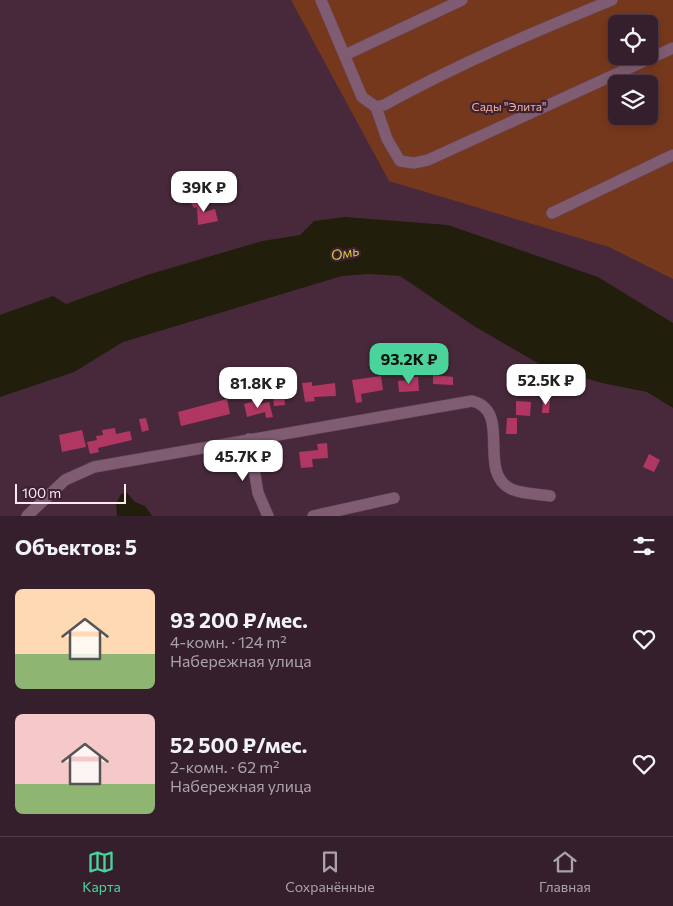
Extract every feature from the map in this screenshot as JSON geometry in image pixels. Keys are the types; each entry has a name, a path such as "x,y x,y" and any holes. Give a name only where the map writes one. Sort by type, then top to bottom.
{"street":[{"path":"321,0 362,97 376,107 394,153 400,161 414,163 437,156 673,48"},
{"path":"345,55 377,38 462,0"},
{"path":"376,107 384,105 442,73 612,0"},
{"path":"552,213 673,155"},
{"path":"27,516 65,480 82,471 249,439 472,401 482,404 489,410 496,474 502,483 512,490 550,496"},
{"path":"249,439 258,493 268,516"},
{"path":"313,516 394,498"}],"green space":[{"name":"Сады \"Элита\"","path":"291,0 673,0 673,279 609,247 389,181"}],"water":[{"name":"Омь","path":"345,217 448,225 598,277 673,323 673,408 647,392 602,383 541,365 474,326 400,276 368,274 342,276 123,342 74,372 0,397 0,315 53,296 66,304 147,275 262,241 300,235 314,221"},
{"path":"127,493 135,502 145,506 152,516 117,516 116,504 121,494"}],"building":[{"path":"196,197 205,212 215,209 218,221 198,225 197,207 194,208 189,200"},
{"path":"433,375 453,377 453,385 433,384"},
{"path":"381,376 383,390 361,394 362,402 356,403 352,380"},
{"path":"411,377 418,377 419,391 399,392 398,381 411,380"},
{"path":"312,382 312,386 335,383 336,396 314,397 315,401 305,402 302,383"},
{"path":"283,385 285,405 274,406 272,387"},
{"path":"227,399 230,414 181,426 178,412"},
{"path":"543,400 550,400 549,413 542,413"},
{"path":"255,401 256,405 269,402 273,417 266,418 265,412 247,417 244,404"},
{"path":"516,401 531,402 530,416 516,415"},
{"path":"146,418 149,430 142,432 139,419"},
{"path":"507,418 517,418 517,434 506,434"},
{"path":"115,428 116,434 130,431 132,440 98,448 99,452 90,454 87,442 97,440 96,436 103,435 102,430"},
{"path":"82,430 86,447 62,452 59,435"},
{"path":"327,443 328,458 312,459 313,467 301,468 299,452 318,450 317,444"},
{"path":"649,454 660,460 654,472 643,467"}]}
